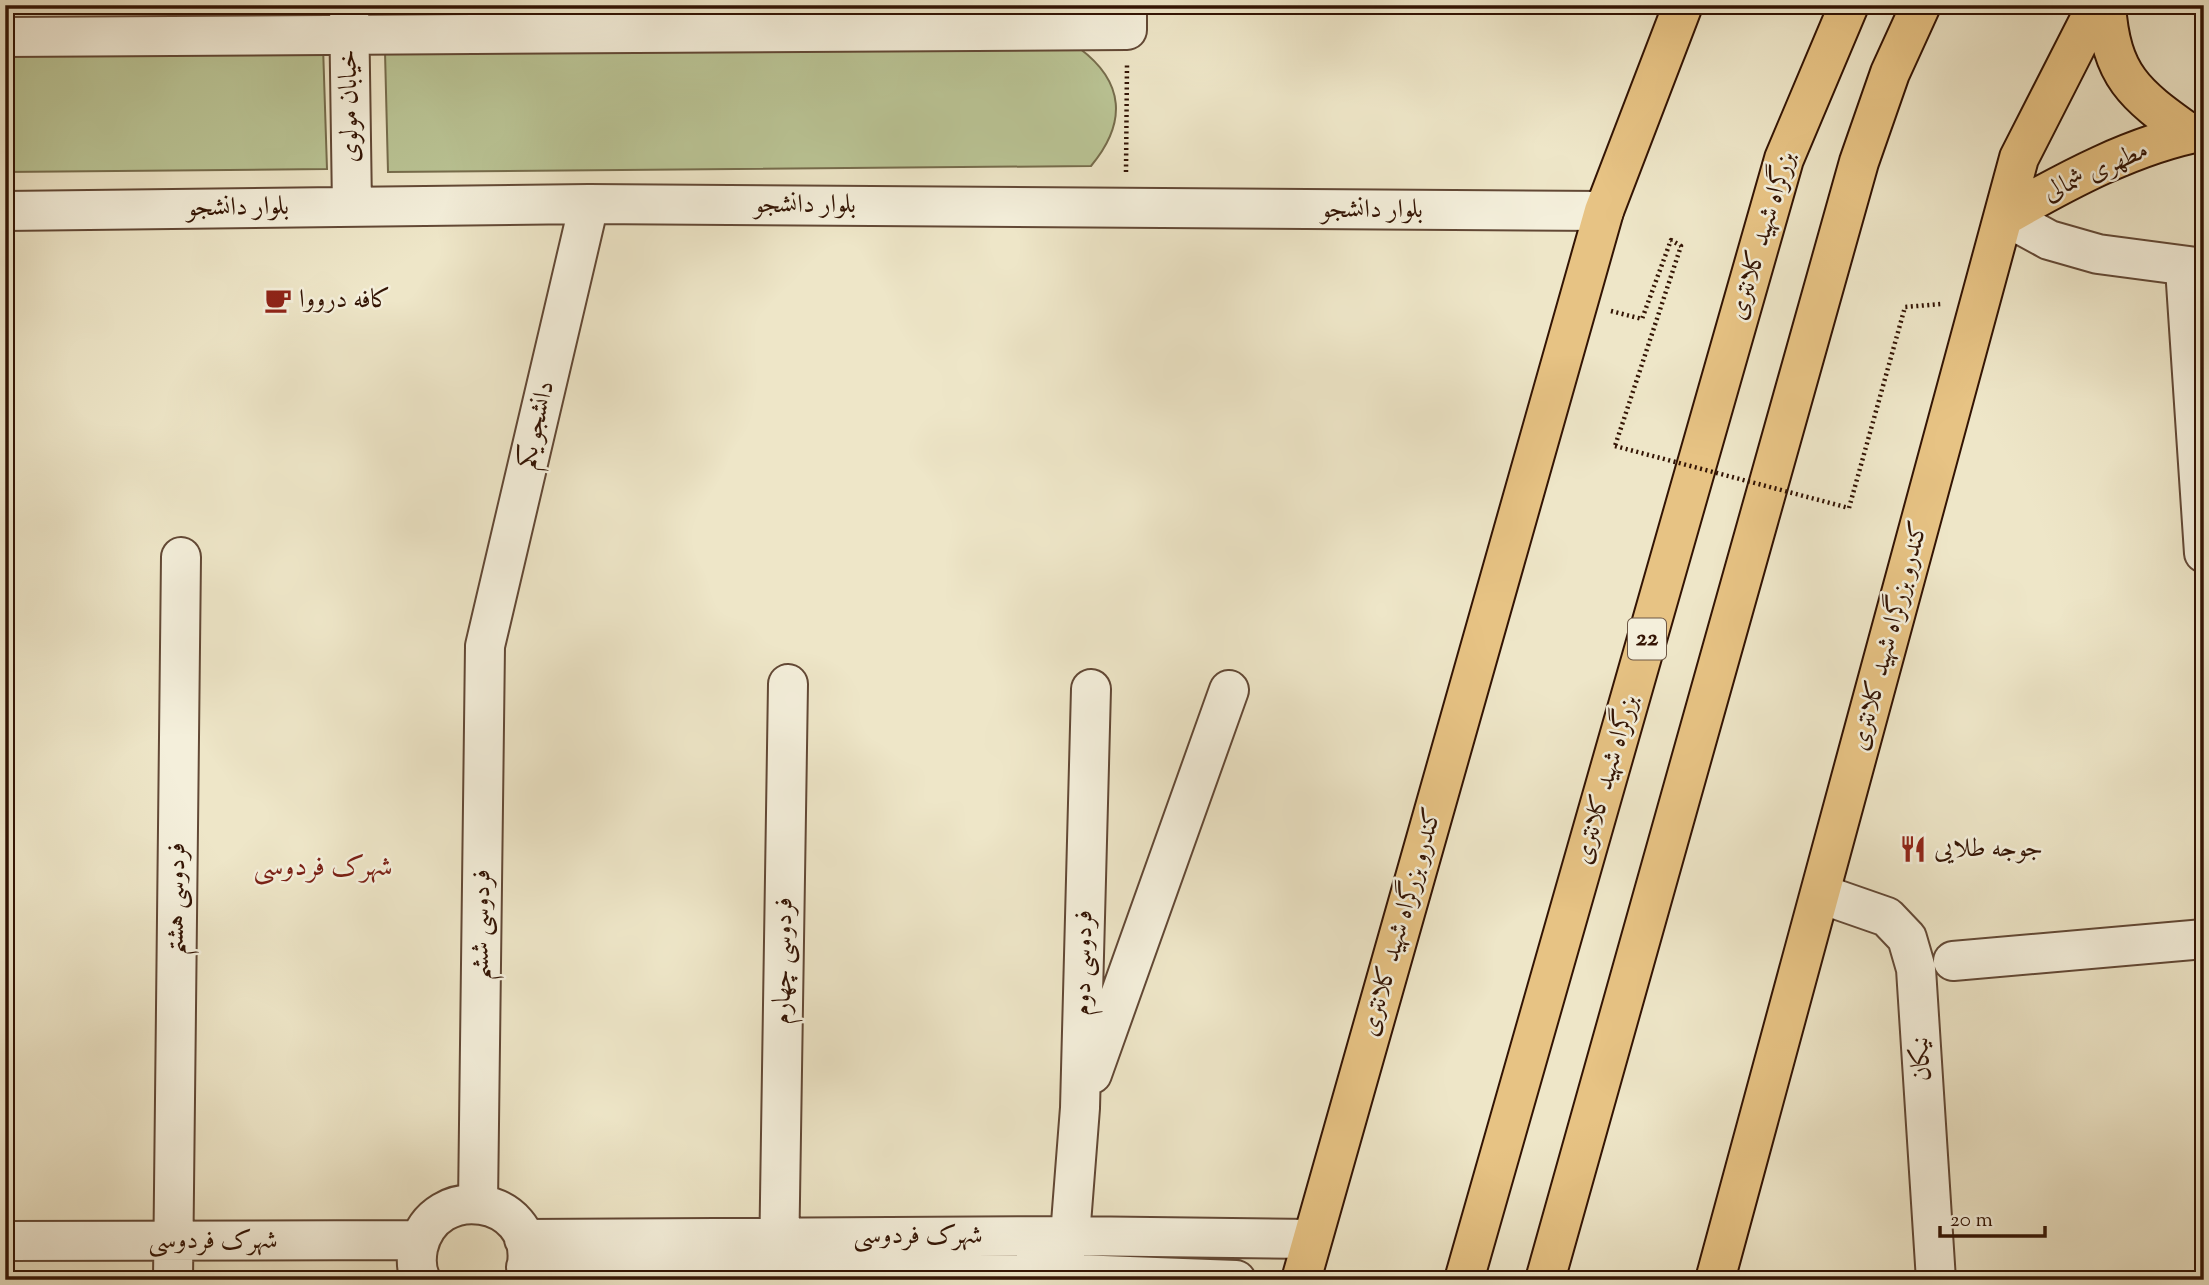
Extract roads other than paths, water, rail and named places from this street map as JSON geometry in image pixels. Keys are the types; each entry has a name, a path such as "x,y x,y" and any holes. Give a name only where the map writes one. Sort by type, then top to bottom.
{"main road":[{"name":"کندرو بزرگراه شهید کلانتری","path":"1301,1280 1604,211 1683,5"},
{"name":"بزرگراه شهید کلانتری","path":"1464,1280 1784,159 1849,5"},
{"path":"1545,1280 1859,162 1890,73 1920,5"},
{"name":"کندرو بزرگراه شهید کلانتری","path":"1716,1280 2019,159 2096,5"},
{"name":"مطهری شمالی","path":"2106,5 2109,39 2116,62 2131,86 2154,108 2196,132"},
{"name":"مطهری شمالی","path":"2005,216 2054,188 2111,161 2196,132"}],"street":[{"path":"5,37 349,20 1127,17"},
{"name":"خیابان مولوی","path":"349,20 352,207"},
{"name":"بلوار دانشجو","path":"5,211 589,204 1604,211"},
{"name":"دانشجو یکم","path":"485,646 589,204"},
{"path":"2005,216 2049,240 2098,254 2194,268 2204,553"},
{"name":"فردوسی هشتم","path":"173,1260 181,557"},
{"name":"فردوسی ششم","path":"478,1204 485,646"},
{"name":"فردوسی چهارم","path":"779,1260 788,684"},
{"name":"فردوسی دوم","path":"1057,1277 1070,1236 1080,1108 1091,689"},
{"path":"1080,1108 1229,690"},
{"name":"نیکان","path":"1821,894 1887,917 1907,938 1910,948 1916,969 1936,1280"},
{"path":"1953,961 2204,939"},
{"path":"419,1259 426,1226 450,1208 478,1204 506,1215 525,1262"},
{"name":"شهرک فردوسی","path":"779,1260 1070,1236 1311,1239"},
{"name":"شهرک فردوسی","path":"5,1241 173,1260"},
{"name":"شهرک فردوسی","path":"5,1260 419,1259"},
{"name":"شهرک فردوسی","path":"525,1262 779,1260 1057,1277 1236,1280"}],"place":[{"name":"کافه درووا","path":"278,300"},
{"name":"جوجه طلایی","path":"1913,849"}],"district":[{"name":"شهرک فردوسی","path":"323,868"}]}
